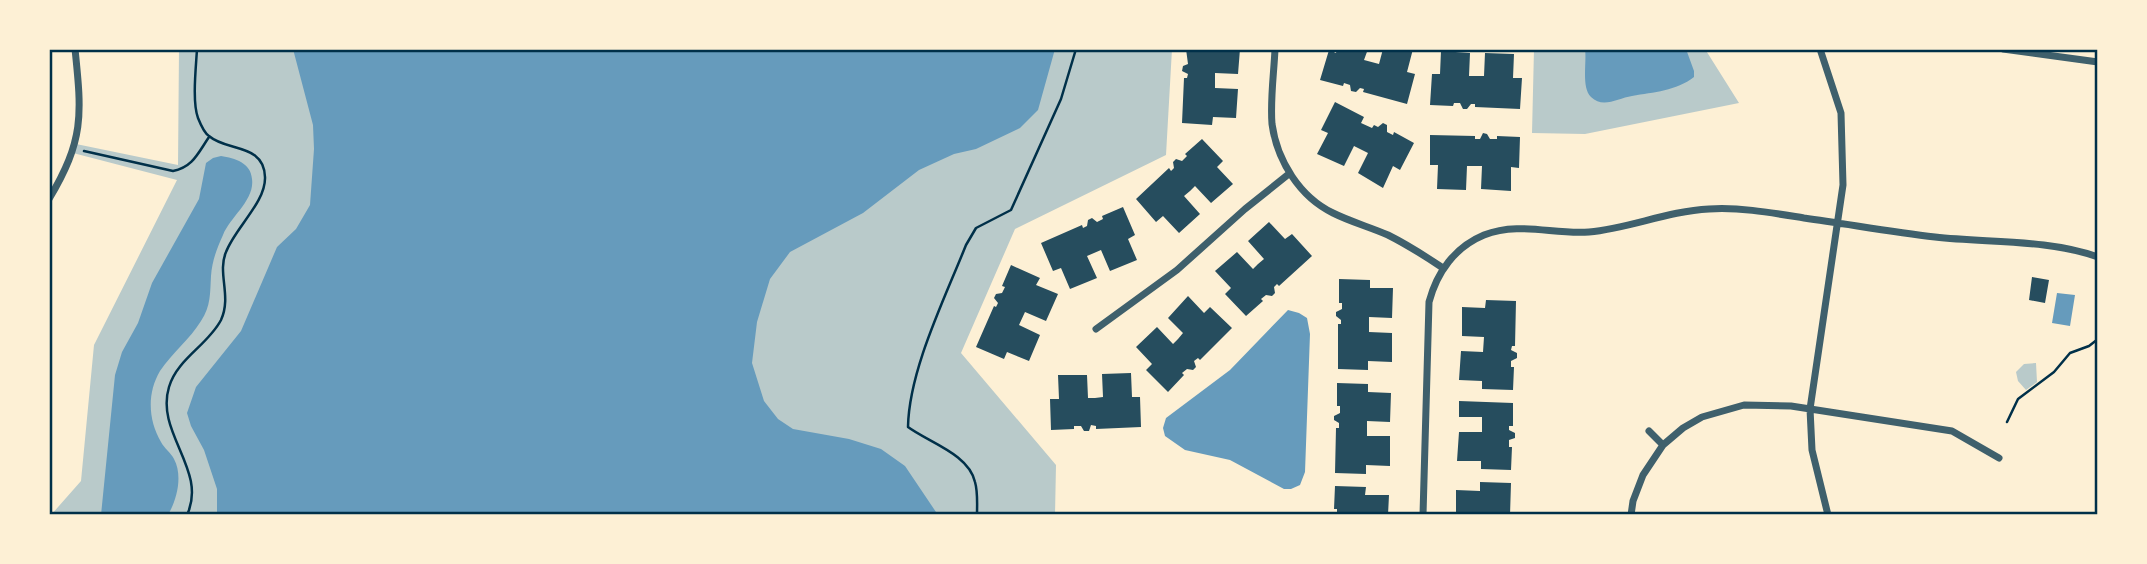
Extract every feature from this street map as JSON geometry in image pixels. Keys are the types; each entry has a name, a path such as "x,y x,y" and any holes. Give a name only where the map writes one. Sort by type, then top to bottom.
{"street":[{"path":"49,199 74,149 80,113 75,49"},
{"path":"1275,49 1272,123 1277,145 1290,173 1304,192 1336,215 1397,240 1443,268"},
{"path":"1821,49 1841,113 1843,185 1810,409 1812,450 1828,515"},
{"path":"2003,49 2098,62"},
{"path":"1096,329 1177,270 1261,194 1290,173"},
{"path":"1423,515 1428,309 1432,289 1443,268 1476,239 1510,229 1587,232 1611,229 1680,211 1711,209 1761,211 1965,241 2072,249 2098,257"},
{"path":"1631,515 1633,501 1643,475 1663,446 1683,428 1702,417 1744,405 1763,404 1810,409 1952,431 1999,458"},
{"path":"1650,431 1663,446"}],"path":[{"path":"187,515 193,486 171,429 168,415 169,386 178,370 220,320 226,293 224,256 264,190 265,176 263,166 247,151 209,137 195,111 197,49"},
{"path":"977,515 975,479 963,461 908,426 908,413 920,365 966,245 976,228 1001,216 1014,203 1061,99 1076,49"},
{"path":"74,149 173,171 184,169 193,161 209,137"},
{"path":"2007,422 2018,399 2054,372 2070,353 2089,346 2098,339"}],"shaded area":[{"path":"179,49 1172,49 1166,155 1015,229 961,353 1056,465 1055,515 51,515 81,481 94,345 177,180 73,153 76,144 178,165"},
{"path":"1534,49 1705,49 1739,103 1585,134 1532,133"},
{"path":"2036,363 2037,382 2026,390 2018,381 2016,372 2024,364"}],"water":[{"path":"293,49 1055,49 1038,110 1020,128 976,149 954,154 919,170 863,213 790,252 770,279 757,322 752,363 764,401 778,419 793,429 849,439 881,449 905,466 938,515 217,515 217,489 204,450 187,413 196,387 241,331 277,247 296,229 310,205 313,125"},
{"path":"1585,49 1686,49 1694,77 1664,90 1601,102 1591,97 1586,87"},
{"path":"221,156 237,160 249,169 252,179 250,194 226,228 217,250 207,310 192,334 160,371 151,397 157,434 177,466 178,487 174,502 168,515 101,515 115,375 122,352 138,323 152,283 199,199 206,163"},
{"path":"2057,293 2075,295 2070,326 2052,323"},
{"path":"1288,310 1307,318 1310,334 1305,472 1300,485 1284,489 1230,460 1185,450 1165,436 1163,428 1166,418 1230,370"}],"building":[{"path":"1186,49 1240,49 1238,74 1215,73 1215,88 1238,89 1236,118 1213,117 1212,125 1182,123 1184,78 1187,78 1188,74 1182,71 1183,66 1188,64"},
{"path":"1337,49 1368,49 1364,60 1379,64 1383,49 1413,49 1407,72 1415,74 1407,104 1363,92 1364,89 1360,88 1356,92 1351,91 1350,85 1344,83 1343,86 1320,80 1329,50 1336,53"},
{"path":"1441,51 1470,53 1469,76 1484,76 1485,53 1514,54 1513,78 1522,78 1520,109 1475,107 1475,104 1471,104 1467,109 1463,109 1460,103 1454,103 1453,106 1430,105 1432,74 1440,74"},
{"path":"1335,102 1364,117 1361,123 1372,128 1383,123 1387,125 1387,132 1393,135 1394,132 1414,143 1400,170 1393,166 1383,188 1358,173 1368,153 1354,146 1344,166 1317,154 1328,133 1321,130"},
{"path":"1483,133 1490,139 1497,139 1497,136 1520,137 1519,168 1511,167 1511,191 1481,189 1482,166 1467,166 1466,190 1437,189 1438,165 1430,165 1430,135 1475,136 1475,139 1480,139"},
{"path":"1202,139 1223,161 1217,167 1233,184 1211,203 1195,186 1184,196 1200,214 1179,233 1163,216 1156,222 1136,199 1169,168 1171,171 1174,168 1173,162 1176,159 1182,161 1187,156 1185,154"},
{"path":"1123,207 1135,235 1128,239 1137,260 1110,271 1101,250 1087,256 1097,278 1070,289 1061,268 1053,271 1041,243 1082,225 1083,228 1092,218 1097,222 1103,219 1102,216"},
{"path":"1269,222 1285,239 1292,234 1312,256 1279,286 1277,284 1274,287 1275,293 1272,296 1266,295 1246,316 1225,294 1231,288 1215,271 1237,252 1253,269 1264,259 1248,241"},
{"path":"1011,265 1040,278 1036,285 1058,294 1046,321 1025,312 1019,325 1040,335 1029,361 1007,352 1004,359 976,347 994,306 998,303 994,298 996,294 1002,293 1005,287 1002,286"},
{"path":"2032,277 2049,280 2045,303 2029,300"},
{"path":"1339,279 1370,280 1370,288 1393,288 1392,318 1369,317 1369,332 1392,333 1392,362 1368,361 1368,370 1338,369 1338,324 1341,324 1341,320 1336,316 1336,312 1342,309 1342,303 1339,303"},
{"path":"1188,296 1204,313 1210,307 1232,328 1200,360 1198,358 1194,361 1196,367 1193,370 1187,369 1182,373 1184,375 1168,392 1146,370 1152,364 1136,347 1157,327 1173,344 1183,333 1168,318"},
{"path":"1486,300 1516,301 1515,346 1512,346 1511,350 1517,353 1517,358 1511,361 1511,367 1514,367 1513,390 1482,389 1482,381 1459,380 1461,351 1483,352 1484,337 1462,336 1462,307 1485,308"},
{"path":"1131,373 1132,397 1140,397 1141,427 1096,429 1096,426 1091,425 1089,431 1084,431 1081,426 1051,430 1050,399 1059,399 1058,375 1087,375 1088,398 1095,398 1103,397 1102,374"},
{"path":"1337,383 1368,384 1368,392 1391,393 1390,422 1367,421 1367,436 1390,436 1390,466 1366,465 1366,474 1335,473 1336,428 1339,428 1339,423 1334,420 1334,416 1340,413 1340,406 1337,406"},
{"path":"1459,401 1513,403 1513,426 1509,426 1509,430 1515,433 1515,438 1509,440 1509,447 1512,447 1511,470 1481,469 1481,461 1457,461 1459,432 1482,432 1482,417 1459,417"},
{"path":"1480,482 1511,483 1510,515 1456,515 1456,490 1480,491"},
{"path":"1335,486 1366,487 1365,495 1389,495 1388,515 1337,515 1337,509 1334,509"}]}
